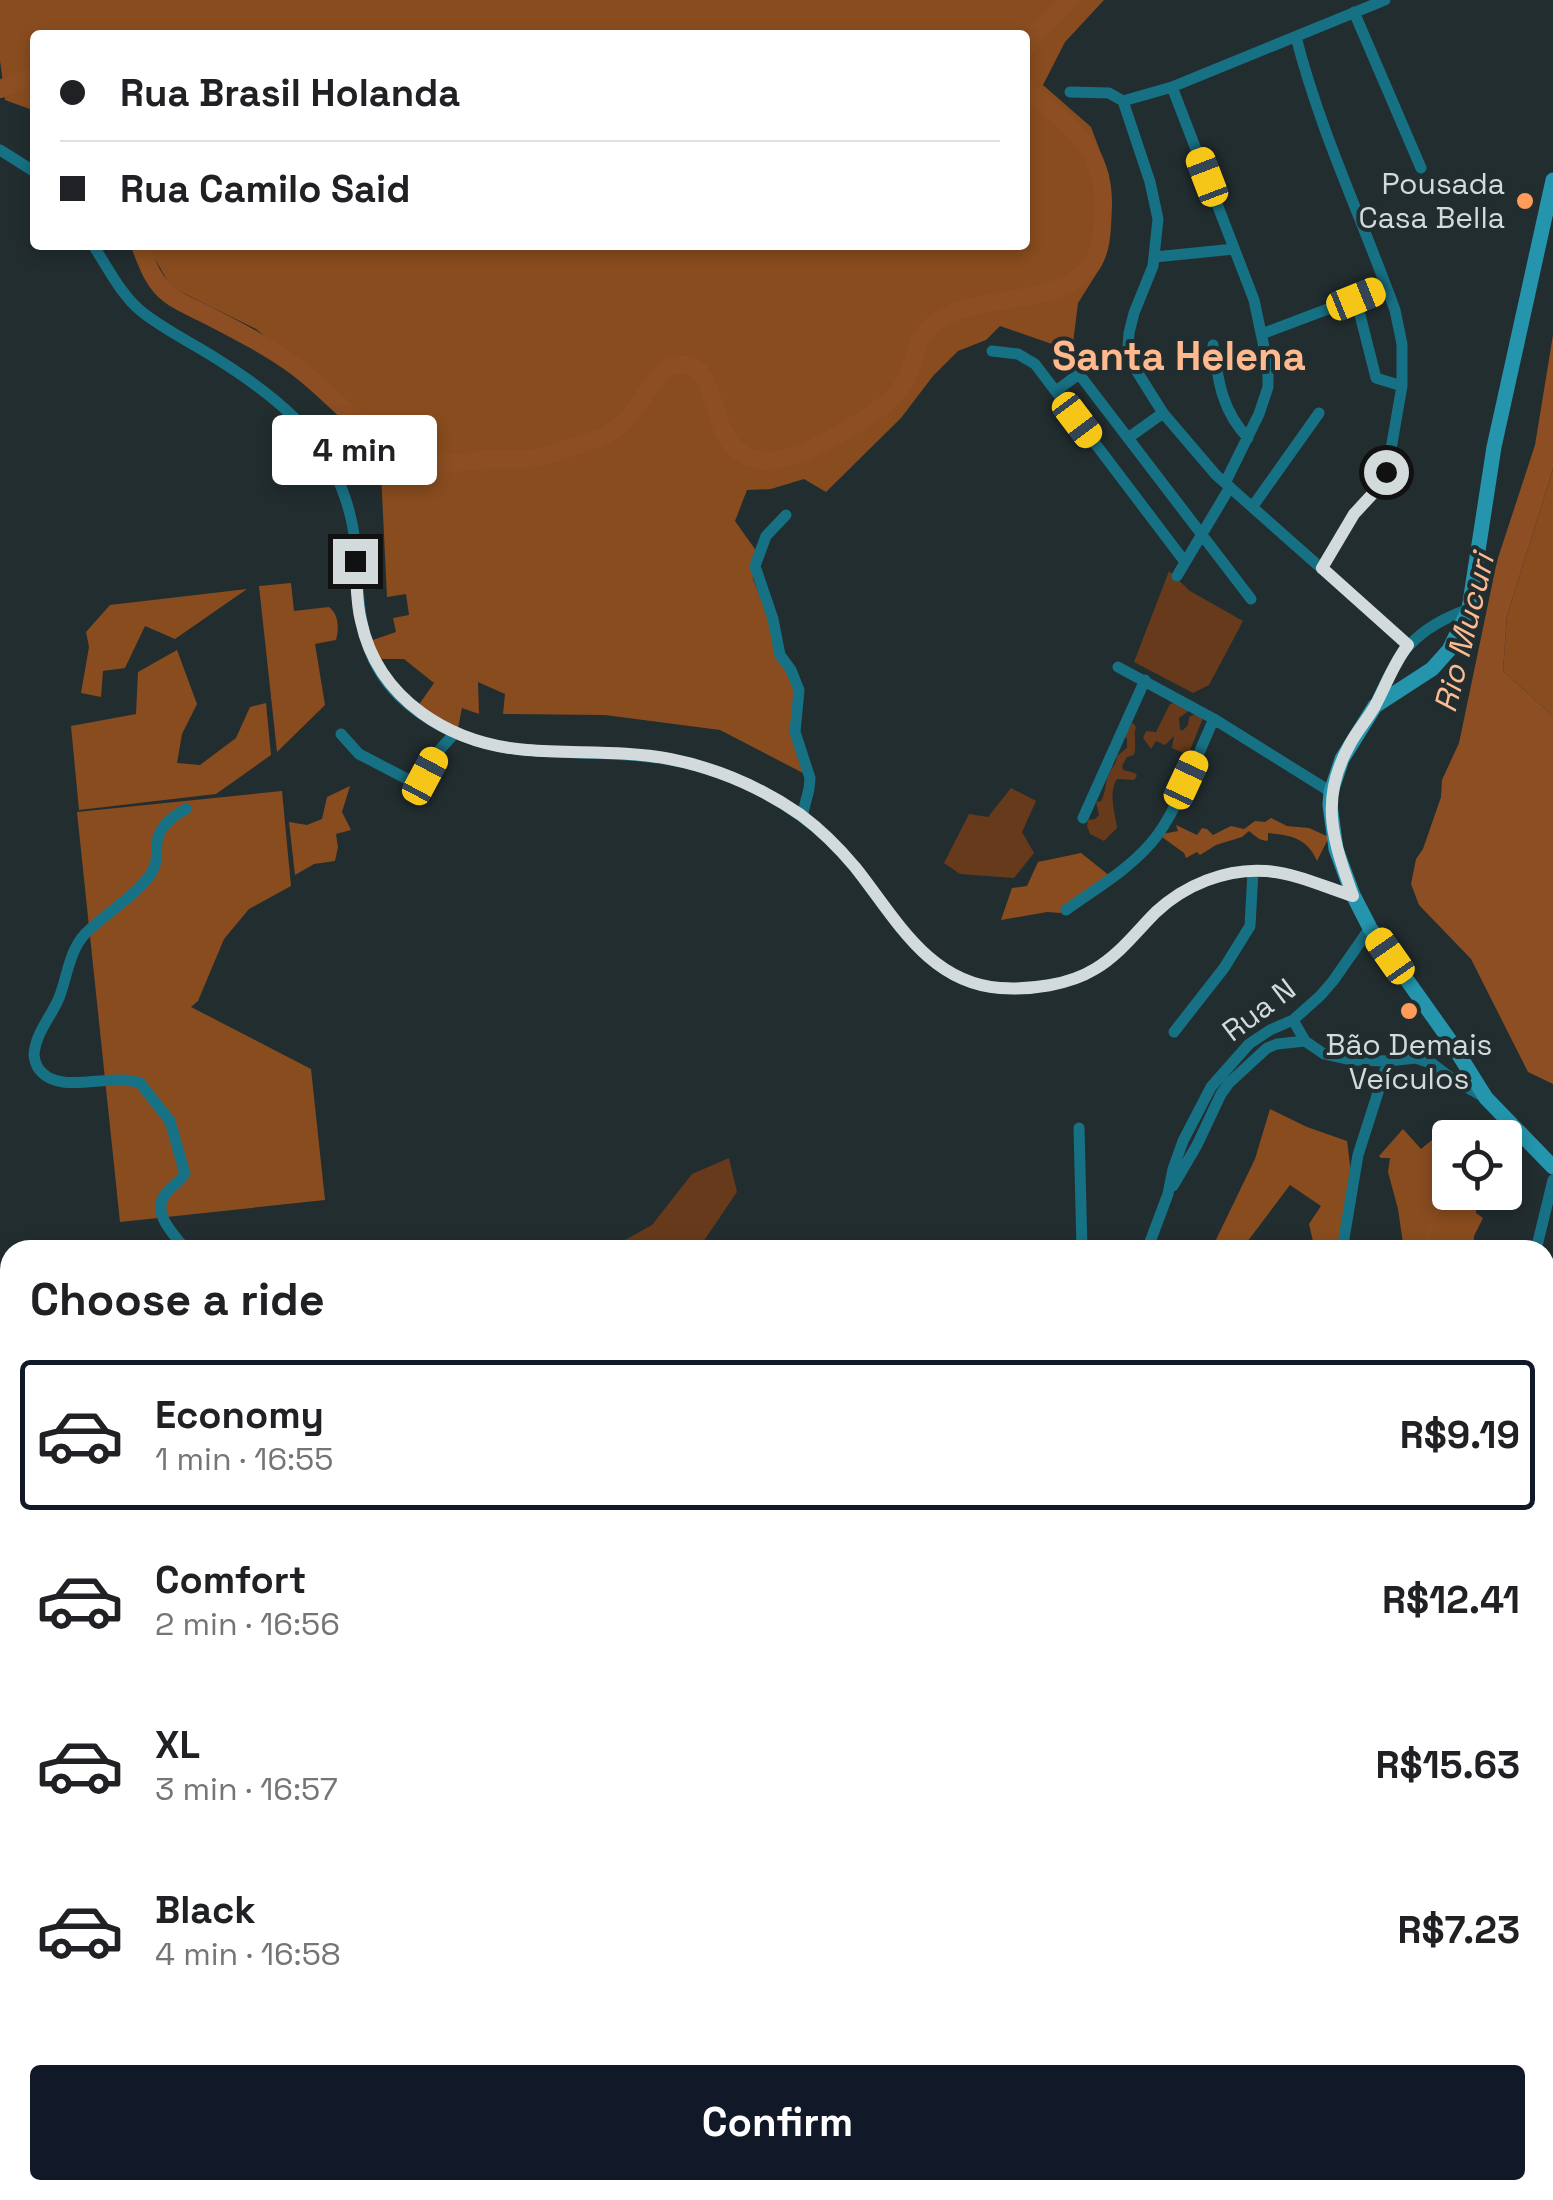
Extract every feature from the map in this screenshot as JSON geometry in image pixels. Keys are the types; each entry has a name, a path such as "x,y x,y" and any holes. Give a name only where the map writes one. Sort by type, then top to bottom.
{"main road":[{"path":"1553,180 1494,447 1469,609 1449,650 1432,669 1375,706 1342,759 1331,792 1336,848 1353,896 1370,928 1486,1098 1553,1167"}],"street":[{"path":"1122,102 1172,87 1385,0"},
{"path":"1354,12 1421,168"},
{"path":"1296,36 1338,169 1400,328 1403,360 1402,386 1384,480 1354,514 1322,568"},
{"path":"1172,87 1254,300 1269,376 1260,414 1228,485 1177,576"},
{"path":"1070,92 1109,93 1122,102 1157,207 1154,257 1134,313 1128,346 1136,370 1163,413 1199,457 1408,645"},
{"path":"0,150 30,169"},
{"path":"96,250 139,310 259,388 315,440 329,462 350,513 360,618 372,655 399,696 454,733 481,744 523,750 670,759 750,785 802,816 840,850 918,948 956,976 988,986 1032,987 1084,975 1114,956 1156,912 1185,891 1217,877 1254,871 1288,875 1353,896"},
{"path":"1154,257 1234,250"},
{"path":"1262,334 1386,287"},
{"path":"1356,299 1376,378 1402,386"},
{"path":"1213,345 1216,372 1232,420 1248,438"},
{"path":"992,351 1018,354 1035,364 1185,562"},
{"path":"1056,391 1079,374 1251,599"},
{"path":"1128,438 1163,413"},
{"path":"1252,506 1319,413"},
{"path":"786,515 766,536 755,566 780,655 792,670 799,690 794,732 810,778 802,816"},
{"path":"1375,706 1387,677 1408,645 1435,623 1469,609"},
{"path":"1118,668 1214,720 1331,792"},
{"path":"1083,818 1144,680"},
{"path":"1066,910 1148,848 1172,810 1214,720"},
{"path":"340,734 359,754 400,778 418,782 454,733"},
{"path":"178,1240 160,1209 184,1171 170,1121 140,1083 105,1079 65,1083 48,1078 36,1066 34,1052 82,937 152,873 163,827 186,809"},
{"path":"1174,1032 1224,968 1250,926 1254,871"},
{"name":"Rua N","path":"1210,1102 1211,1086 1239,1054 1270,1030 1293,1020 1333,981 1370,928"},
{"path":"1293,1020 1305,1041 1324,1054 1340,1059 1416,1058 1486,1098"},
{"path":"1270,1030 1277,1044"},
{"name":"Rua N","path":"1151,1240 1183,1141 1210,1102 1267,1048 1305,1041"},
{"path":"1344,1240 1358,1155 1388,1061"},
{"path":"1079,1128 1082,1240"},
{"path":"1534,1146 1553,1152"},
{"path":"1548,1222 1553,1180"}],"shaded area":[{"path":"0,0 1104,0 1065,42 1043,85 1091,127 1109,175 1102,265 1078,303 1072,351 1000,326 986,340 958,351 901,418 826,492 804,479 771,489 747,490 735,521 757,552 752,565 753,579 795,683 803,773 720,730 605,715 503,714 505,694 478,682 479,714 462,708 458,728 436,720 418,706 434,683 404,659 380,659 370,641 396,632 393,618 409,615 406,594 387,597 381,473 332,393 256,329 171,287 150,250 1030,250 1030,30 30,30 30,109 5,100"},
{"name":"Rio Mucuri","path":"1553,335 1553,469 1507,616 1503,671 1553,716 1553,1084 1528,1072 1471,959 1419,905 1411,884 1416,859 1441,797 1442,780 1459,743 1497,561 1535,445"},
{"path":"1553,469 1553,716 1503,671 1507,616"},
{"path":"1169,571 1190,591 1243,621 1209,685 1193,693 1134,662"},
{"path":"291,583 294,611 329,607 338,631 336,640 315,644 325,705 277,752 259,586"},
{"path":"247,589 175,639 145,626 125,668 103,671 101,697 81,693 89,647 86,632 110,605"},
{"path":"177,650 197,704 182,734 177,763 200,765 236,738 250,707 266,703 271,755 216,794 79,810 71,726 136,714 138,672"},
{"path":"1174,703 1190,710 1179,718 1182,731 1189,717 1195,714 1203,718 1188,755 1172,748 1174,736 1165,745 1156,741 1151,749 1143,738 1146,731 1156,732"},
{"path":"1132,722 1136,727 1135,752 1122,766 1137,776 1134,780 1117,779 1114,784 1117,828 1104,841 1090,834 1088,820 1099,815 1096,802 1103,797 1117,756 1127,748 1125,737"},
{"path":"350,786 342,812 351,830 336,834 335,861 314,864 295,875 289,822 307,825 322,819 327,797"},
{"path":"1011,788 1036,801 1022,832 1034,853 1014,878 960,874 944,863 969,814 988,817"},
{"path":"282,791 291,886 249,909 224,939 198,1001 191,1007 311,1069 325,1200 120,1222 77,812"},
{"path":"1271,818 1329,837 1317,861 1304,843 1277,834 1268,833 1266,841 1249,831 1186,858 1162,837 1178,831 1176,825 1197,835 1202,828 1207,829 1213,835 1231,826 1244,829 1255,821"},
{"path":"1081,853 1110,876 1062,908 1061,913 1001,920 1012,888 1027,886 1038,862"},
{"path":"1270,1109 1347,1141 1351,1173 1341,1240 1313,1240 1309,1224 1321,1206 1290,1185 1249,1240 1216,1240 1255,1159"},
{"path":"1403,1129 1421,1149 1432,1140 1432,1210 1476,1210 1483,1218 1474,1240 1403,1240 1388,1172 1390,1158 1381,1158"},
{"path":"729,1158 737,1192 704,1240 625,1240 652,1225 692,1174"}],"waterway":[{"path":"1030,43 1070,0"},
{"path":"0,89 30,79"},
{"path":"142,250 156,280 171,296 285,359 378,438 407,455 448,463 549,455 618,427 662,373 681,365 695,368 705,379 724,432 735,448 751,458 776,460 835,437 889,401 905,380 920,342 933,324 973,306 1059,288 1077,279 1092,264 1102,228 1102,185 1097,168 1081,139 1030,94"},
{"path":"1427,1240 1437,1210"}],"place":[{"name":"Pousada Casa Bella","path":"1525,201"},
{"name":"Bão Demais Veículos","path":"1409,1011"}],"district":[{"name":"Santa Helena","path":"1179,356"}],"route":[{"path":"355,561 360,618 372,655 399,696 424,716 481,744 670,759 750,785 822,832 906,936 942,968 972,982 1019,988 1084,975 1097,968 1172,899 1217,877 1269,871 1353,896 1336,848 1331,792 1350,743 1408,645 1322,568 1354,514 1378,488 1386,472"}]}
